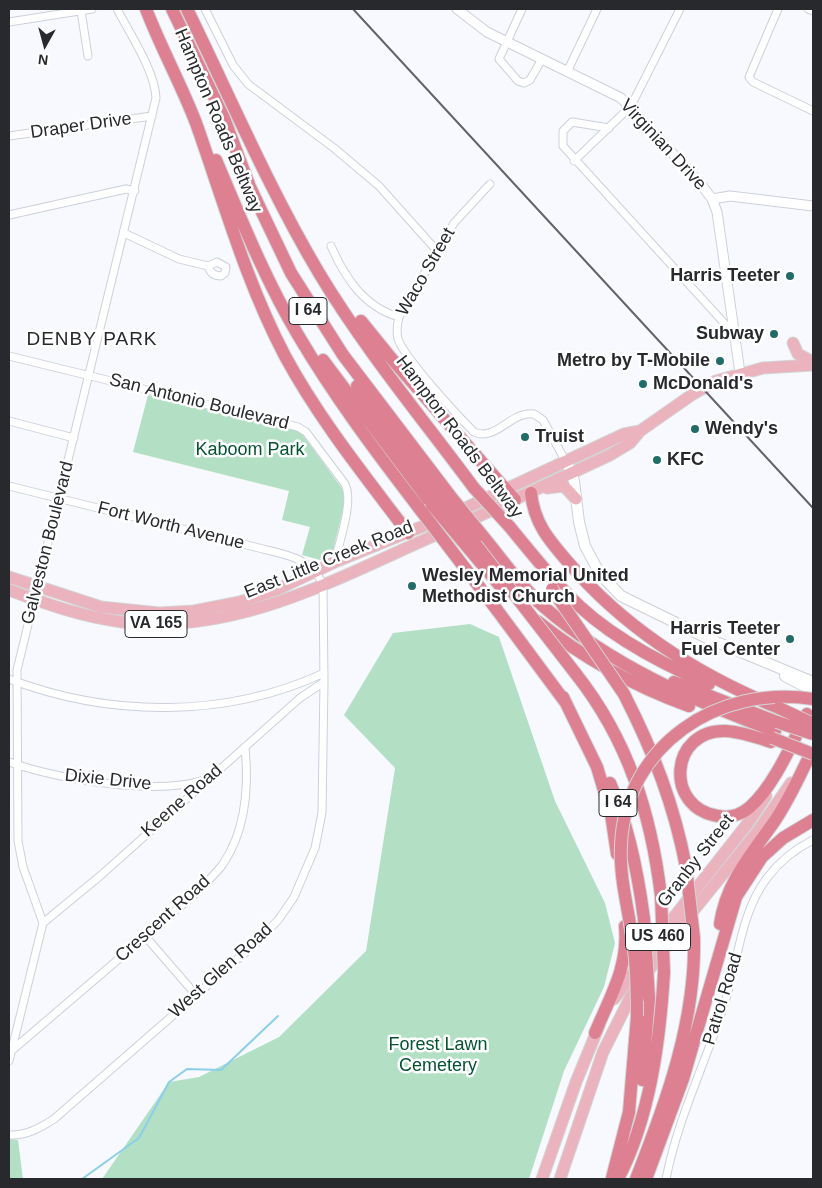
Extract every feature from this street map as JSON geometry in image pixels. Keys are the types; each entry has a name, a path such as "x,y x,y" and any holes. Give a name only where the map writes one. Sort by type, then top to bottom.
{"highway":[{"path":"146,9 188,104 242,260 270,326 286,358 330,428 408,533"},
{"name":"Hampton Roads Beltway","path":"150,9 188,91 264,272 314,362 364,435 436,503 497,610 562,697 586,733 614,790 634,862 644,919 649,998 643,1079 617,1179"},
{"path":"172,9 224,118 250,187 300,290 436,503 506,592 553,633 614,673 657,694 775,726 813,734"},
{"name":"Hampton Roads Beltway","path":"187,9 269,178 304,245 338,302 474,488 523,549 624,694 662,775 679,831 686,867 694,938 694,963 684,1031 665,1100 636,1179"},
{"path":"269,178 364,324 515,500"},
{"path":"531,492 543,533 577,572 617,611 680,659 721,682 775,726 792,746 810,757 783,808 742,865 729,890 723,905 714,969"},
{"path":"436,503 482,535 543,606 595,648 775,726 813,745"},
{"name":"I 64","path":"436,503 597,701 625,754 643,802 654,851 661,896 664,972 656,1056 640,1123 629,1156 617,1179"},
{"path":"506,526 569,596 606,627 775,726"},
{"path":"611,1179 621,1150 629,1112 637,1016 634,946 620,855 624,818 639,782 656,754 667,743 689,724 712,712 728,705 766,696 813,698"},
{"path":"562,697 597,766 606,795 616,840 627,940 621,972 596,1033"},
{"path":"810,720 757,800 749,808 733,816 711,815 700,810 688,798 682,786 680,769 684,754 697,740 708,734 726,731 749,735 775,726 810,720"},
{"path":"646,1179 683,1079 731,911 747,876 762,857 783,838 813,820"}],"main road":[{"path":"793,343 798,354 813,364"},
{"name":"East Little Creek Road","path":"9,590 34,600 100,619 142,624 183,624 246,614 424,540 571,473 630,443 640,430 702,388 740,373 774,367 813,364"},
{"name":"East Little Creek Road","path":"9,577 101,607 152,612 179,612 221,606 260,596 335,562 408,533 506,490 624,434 640,430"},
{"path":"566,462 571,473 581,534 590,557 600,574 621,596 749,657 813,682"},
{"path":"531,492 555,486 564,486 576,499"},
{"path":"408,533 424,540"},
{"path":"749,657 764,668 813,691"},
{"name":"Granby Street","path":"542,1179 576,1082 596,1033 632,973 748,823 810,720 813,698"},
{"name":"Granby Street","path":"560,1179 603,1052 630,996 672,936 758,831 810,757 813,745"}],"street":[{"path":"9,22 66,11 92,9"},
{"name":"Galveston Boulevard","path":"42,923 20,853 18,765 12,681 38,588 156,98 154,87 117,9"},
{"path":"205,9 229,57 248,84 334,148 372,180 438,252"},
{"name":"Virginian Drive","path":"457,9 476,25 505,41 617,95 630,107 712,199 720,227 740,373"},
{"path":"522,9 505,41 499,59 521,83 530,80 542,59"},
{"path":"567,72 597,9"},
{"path":"574,160 630,107 680,9"},
{"path":"778,9 749,77 753,82 813,111"},
{"path":"808,9 813,11"},
{"path":"81,11 88,56"},
{"name":"Draper Drive","path":"9,136 152,116"},
{"path":"609,128 577,122 566,127 562,141 566,152 735,335"},
{"name":"Waco Street","path":"490,184 457,220 400,317 397,331 401,345 474,432 488,434 522,414 534,414 543,420 566,462"},
{"path":"9,214 120,190 135,191"},
{"path":"712,199 730,196 813,206"},
{"path":"124,234 180,259 208,266"},
{"path":"331,246 341,270 364,297 384,313 400,317"},
{"name":"San Antonio Boulevard","path":"9,356 302,429 345,484 348,492 347,508 335,562"},
{"path":"9,422 74,438"},
{"name":"Fort Worth Avenue","path":"9,486 284,554 304,562 316,571"},
{"path":"316,571 322,584"},
{"name":"West Glen Road","path":"9,1135 30,1132 54,1119 256,944 279,919 294,897 310,864 322,813 324,673 322,584"},
{"path":"12,681 89,702 163,708 208,705 259,696 291,687 324,673"},
{"name":"Keene Road","path":"42,923 100,876 300,698 324,682"},
{"name":"Crescent Road","path":"9,1054 205,884 230,852 243,816 245,747"},
{"name":"Dixie Drive","path":"9,762 72,778 116,783 173,786 207,779"},
{"name":"Patrol Road","path":"666,1179 672,1152 726,1000 750,907 766,878 790,854 813,840"},
{"path":"9,1054 42,923"},
{"path":"145,936 196,995"}],"green space":[{"name":"Kaboom Park","path":"148,395 300,431 344,491 345,501 332,555 320,560 302,555 310,527 282,520 289,491 133,452"},
{"name":"Forest Lawn Cemetery","path":"470,624 499,637 555,801 605,903 615,943 604,987 564,1071 529,1179 102,1179 169,1082 199,1077 279,1037 366,951 395,768 344,715 393,633"},
{"path":"9,1139 18,1140 23,1179 9,1179"}],"waterway":[{"path":"82,1179 139,1138 169,1082 187,1069 221,1070 278,1016"}],"railway":[{"path":"353,9 813,508"}],"place":[{"name":"Harris Teeter","path":"790,276"},
{"name":"Subway","path":"774,334"},
{"name":"Metro by T-Mobile","path":"720,361"},
{"name":"McDonald's","path":"643,384"},
{"name":"Wendy's","path":"695,429"},
{"name":"Truist","path":"525,437"},
{"name":"KFC","path":"657,460"},
{"name":"Wesley Memorial United Methodist Church","path":"412,586"},
{"name":"Harris Teeter Fuel Center","path":"790,639"}],"district":[{"name":"DENBY PARK","path":"92,340"}]}
